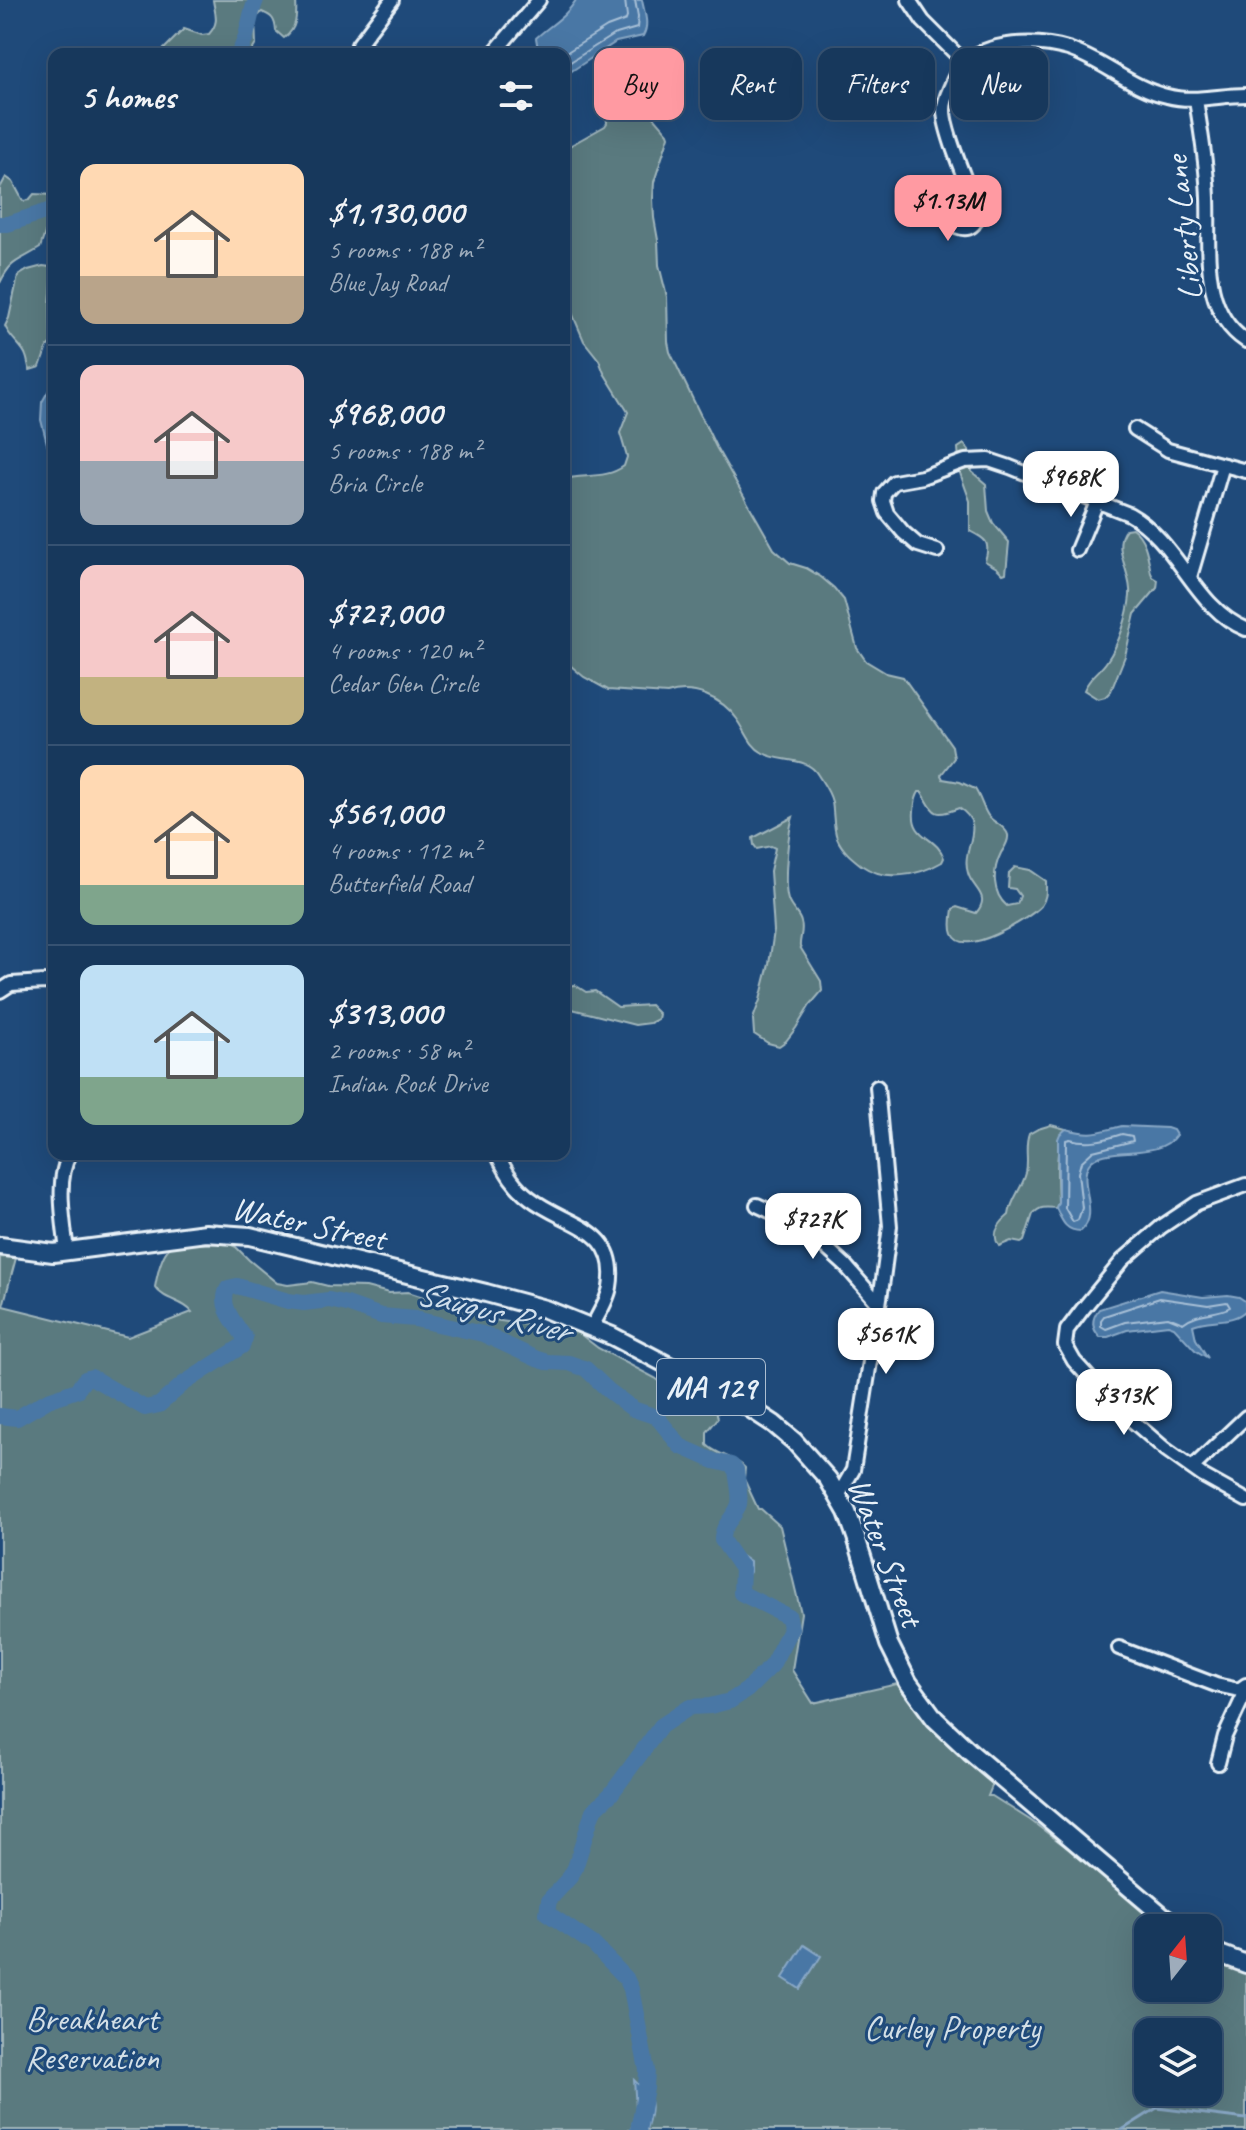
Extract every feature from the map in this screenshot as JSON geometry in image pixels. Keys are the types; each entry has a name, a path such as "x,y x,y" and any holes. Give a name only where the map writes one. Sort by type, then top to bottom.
{"main road":[{"name":"Water Street","path":"0,1246 53,1253 206,1233 250,1236 545,1309 592,1327 762,1415 805,1451 838,1496 856,1537 889,1644 908,1682 935,1719 980,1761 1162,1914"},
{"path":"1222,1955 1246,1964"}],"street":[{"path":"363,48 358,45 392,0"},
{"path":"498,48 539,0"},
{"path":"909,0 923,21 951,49"},
{"path":"996,48 1025,43 1052,45 1092,59 1153,92 1176,98 1196,100 1246,95"},
{"path":"951,88 944,108 945,119 971,195"},
{"name":"Liberty Lane","path":"1196,100 1208,198 1211,288 1222,316 1246,341"},
{"path":"1135,429 1168,450 1246,471"},
{"path":"937,551 918,545 903,532 887,513 884,493 894,482 922,477 965,461 989,460 1129,514 1154,531 1221,615 1246,629"},
{"path":"1190,577 1223,465"},
{"path":"1077,550 1097,502"},
{"path":"0,991 11,984 48,982"},
{"path":"838,1496 853,1470 890,1226 877,1087"},
{"path":"67,1160 61,1182 67,1252"},
{"path":"500,1160 509,1179 532,1200 575,1222 602,1241 612,1266 610,1290 592,1327"},
{"path":"1246,1185 1197,1203 1161,1227 1123,1260 1067,1330 1065,1345 1074,1361 1114,1405 1165,1449 1246,1500"},
{"path":"757,1205 802,1226 845,1265 879,1304"},
{"path":"1192,1468 1246,1417"},
{"path":"1119,1648 1216,1685 1239,1690 1246,1688"},
{"path":"1218,1763 1225,1736 1246,1688"}],"green space":[{"path":"213,0 296,0 295,22 292,31 284,38 276,31 272,18 262,12 255,19 254,48 165,48 184,29 209,34 216,22"},
{"path":"607,120 657,120 668,133 654,182 653,199 659,265 667,297 670,352 716,447 774,549 790,563 806,568 834,588 844,600 857,648 866,661 886,673 903,677 952,746 954,758 941,775 943,779 975,789 989,817 1008,835 995,874 996,888 1002,901 1007,906 1017,904 1020,896 1015,889 1008,888 1009,873 1015,867 1030,870 1046,881 1041,906 997,934 969,942 959,941 952,931 953,909 957,907 976,913 982,901 968,873 967,855 972,822 959,808 936,812 919,792 915,803 916,827 936,845 944,858 942,862 912,874 880,874 861,865 844,850 837,838 831,798 813,769 801,762 770,756 758,750 737,719 715,699 687,691 667,694 608,690 570,665 570,478 603,475 617,470 624,466 627,457 620,433 628,412 599,360 584,341 570,308 570,146 607,123"},
{"path":"6,177 13,182 23,201 34,194 48,195 48,231 40,248 12,265 0,283 0,188"},
{"path":"48,267 48,346 40,367 30,370 24,352 5,326 18,276 28,270"},
{"path":"964,444 969,450 972,472 986,484 988,511 993,523 1009,542 1006,573 1003,574 985,561 986,542 970,531 970,501 960,473 958,448"},
{"path":"1132,528 1143,542 1151,573 1158,580 1157,588 1135,614 1125,656 1111,691 1098,699 1084,690 1111,654 1125,621 1130,588 1120,544 1126,529"},
{"path":"793,817 787,858 787,892 789,903 801,922 800,947 821,981 822,991 786,1041 779,1046 754,1034 753,1019 769,964 774,931 770,871 775,848 757,849 753,838"},
{"path":"570,985 586,992 595,991 618,1007 650,1005 659,1014 658,1019 635,1025 570,1009"},
{"path":"1051,1125 1066,1129 1058,1154 1056,1208 1043,1208 1033,1214 1021,1243 1011,1241 999,1246 997,1229 1009,1215 1026,1173 1029,1134"},
{"path":"225,1242 236,1247 277,1283 312,1282 328,1286 366,1287 389,1293 408,1292 494,1320 568,1328 672,1390 716,1410 718,1418 707,1432 707,1445 745,1468 744,1479 758,1509 780,1526 801,1613 792,1670 813,1703 897,1684 929,1725 994,1781 988,1796 1030,1820 1153,1914 1134,1914 1134,2002 1222,2002 1222,1962 1246,1971 1246,2130 0,2130 0,1257 16,1258 3,1306 128,1337 192,1312 155,1287 164,1255 177,1244"}],"water":[{"path":"576,0 642,0 646,27 643,36 616,42 607,48 594,48 594,56 570,72 570,48 538,48 536,38 563,16"},
{"path":"48,392 48,447 41,420 42,402"},
{"path":"1122,1126 1167,1128 1176,1135 1157,1148 1106,1154 1089,1164 1086,1171 1087,1224 1081,1231 1071,1229 1062,1221 1056,1208 1060,1134 1066,1129 1089,1133"},
{"path":"1160,1290 1203,1297 1239,1297 1245,1301 1246,1310 1228,1319 1193,1325 1196,1339 1208,1358 1168,1325 1127,1330 1108,1337 1097,1334 1093,1323 1099,1309"},
{"path":"721,1534 733,1550 750,1562 750,1572 741,1586 723,1547"},
{"path":"804,1945 821,1956 800,1989 783,1978"},
{"path":"634,2080 649,2098 650,2114 646,2130 631,2130 636,2108"}],"waterway":[{"name":"Saugus River","path":"241,48 256,0"},
{"name":"Saugus River","path":"0,224 48,211"},
{"name":"Saugus River","path":"0,1416 17,1418 48,1400 77,1390 85,1379 91,1377 145,1408 159,1405 183,1384 242,1346 245,1338 229,1314 225,1301 228,1288 237,1286 288,1301 329,1300 381,1316 415,1319 483,1334 537,1359 569,1363 586,1369 633,1409 657,1417 680,1446 731,1465 736,1470 739,1504 724,1530 722,1540 742,1569 741,1593 789,1617 791,1628 772,1665 747,1690 730,1701 690,1707 661,1726 611,1794 593,1811 575,1868 549,1900 547,1913 593,1944 626,1978 631,1989 647,2070 638,2130"},
{"path":"1122,2130 1157,2108 1246,2119"}],"park label":[{"name":"Curley Property","path":"952,2027"},
{"name":"Breakheart Reservation","path":"92,2038"}]}
